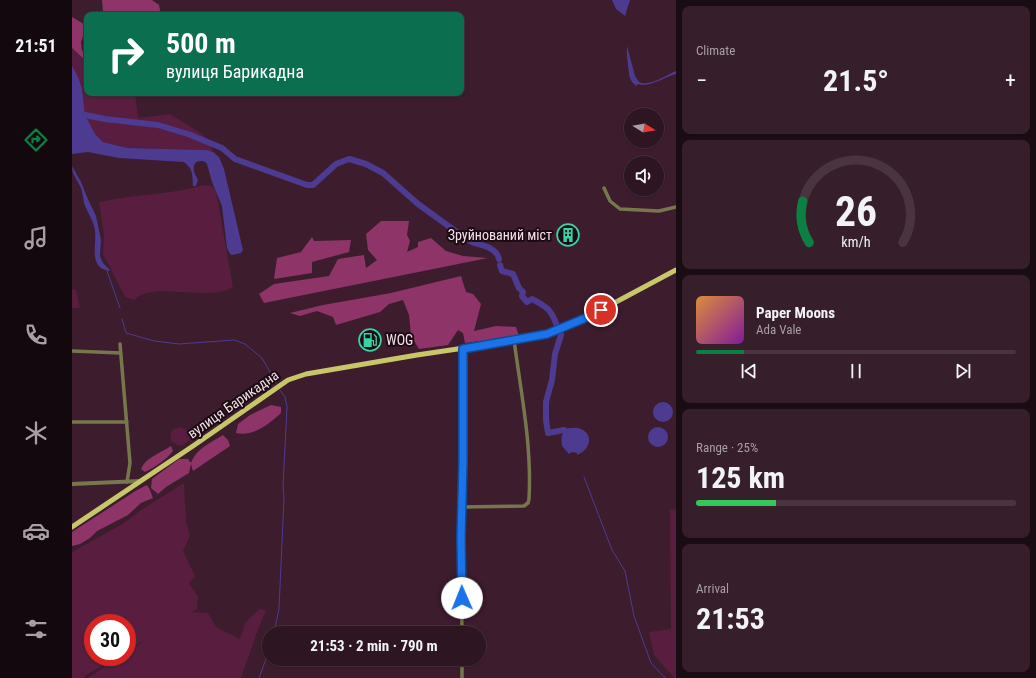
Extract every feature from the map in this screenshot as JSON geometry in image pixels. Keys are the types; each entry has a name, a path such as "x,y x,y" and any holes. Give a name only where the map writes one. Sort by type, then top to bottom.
{"main road":[{"name":"вулиця Барикадна","path":"72,527 288,380 306,374 328,370 547,334 588,317 676,270"}],"street":[{"path":"604,188 610,201 620,209 659,210 676,207"},
{"path":"462,507 524,506 528,504 530,499 528,441 514,340"},
{"path":"120,344 130,463 127,482"},
{"path":"462,626 461,538 463,349"},
{"path":"72,351 121,353"},
{"path":"72,422 127,422"},
{"path":"72,484 140,481"},
{"path":"462,666 462,678"}],"shaded area":[{"path":"102,0 152,0 159,5 160,12 104,12"},
{"path":"612,0 630,0 625,16 616,9"},
{"path":"72,17 84,24 84,34 81,42 82,51 84,51 84,59 72,48"},
{"path":"627,46 635,76 639,82 653,82 676,71 676,74 647,85 638,84 636,86 630,78"},
{"path":"72,48 84,59 84,96 135,96 138,118 170,114 202,134 209,141 213,152 207,150 127,148 103,142 95,134 85,115 82,89 72,66"},
{"path":"72,66 82,89 85,115 95,134 103,142 127,148 207,150 213,152 219,157 224,169 243,250 241,253 232,255 227,248 222,206 205,162 196,162 194,171 198,180 196,186 193,186 191,170 184,162 119,158 88,152 72,154"},
{"path":"72,166 96,216 101,240 100,256 103,263 110,270 109,271 102,269 95,259 94,226 85,206 81,188 73,174"},
{"path":"204,185 212,186 216,191 233,287 222,291 209,293 167,291 154,292 143,294 134,300 125,297 103,254 104,236 99,202 125,197 178,191"},
{"path":"381,221 409,221 407,235 410,241 407,252 418,247 418,242 431,238 446,251 463,256 488,258 264,303 259,294 274,284 329,276 338,259 364,255 366,268 377,260 368,250 366,234"},
{"path":"312,237 314,241 351,240 349,252 312,262 312,273 274,279 277,258 301,252"},
{"path":"461,276 466,292 473,294 481,304 474,331 496,326 516,327 519,336 465,343 463,333 458,330 448,345 419,349 411,336 409,315 403,300 389,304 380,312 336,325 333,317 317,311 300,316 290,313 323,305 391,293"},
{"path":"72,289 76,290 80,308 72,308"},
{"path":"663,402 670,405 673,412 670,419 663,422 656,419 653,412 656,405"},
{"path":"271,405 281,407 281,413 260,429 249,433 236,433 238,424 250,415"},
{"path":"181,427 188,432 191,439 182,446 171,441 170,435 173,429"},
{"path":"658,427 665,430 668,437 665,444 658,447 651,444 648,437 651,430"},
{"path":"568,428 580,428 588,435 589,443 587,447 577,455 577,453 572,452 569,454 562,446 562,436"},
{"path":"223,435 228,440 230,446 193,471 191,464 189,473 166,487 158,494 151,488 152,479 179,459 188,459 191,463 193,458 200,450"},
{"path":"171,446 173,451 164,460 145,472 141,469 146,461"},
{"path":"184,483 186,522 190,536 183,551 195,576 189,583 198,597 197,609 181,618 192,612 208,613 216,627 240,639 245,623 259,609 266,610 241,678 88,678 106,666 136,666 136,646 149,638 136,645 136,614 84,614 84,666 101,666 83,678 72,678 72,552 121,525 144,508"},
{"path":"147,485 153,498 141,503 128,515 97,531 90,538 80,544 72,546 72,532"},
{"path":"670,509 676,510 676,678 674,678 654,655 649,632 671,629"}],"waterway":[{"path":"85,115 105,119 158,125 188,134 222,148 235,159 307,185 313,185 336,164 349,159 366,164 383,173 418,204 465,238"},
{"path":"470,241 495,251 499,259"},
{"path":"500,265 502,271 513,274 519,288 523,292 522,296 527,302 532,299 545,307 551,312 557,326"},
{"path":"107,271 120,308"},
{"path":"122,319 126,333 154,341 179,344 234,340 245,344 262,358 276,383"},
{"path":"560,332 561,335 555,354 552,380 546,402 546,420 548,433 564,430"},
{"path":"275,626 279,609 287,407 285,397 280,390"},
{"path":"584,477 612,550 625,571 634,616 651,663 665,678"},
{"path":"259,678 263,666"}],"place":[{"name":"Зруйнований міст","path":"568,235"},
{"name":"WOG","path":"370,340"}],"route":[{"path":"462,598 461,538 463,349 547,334 601,310"}]}
